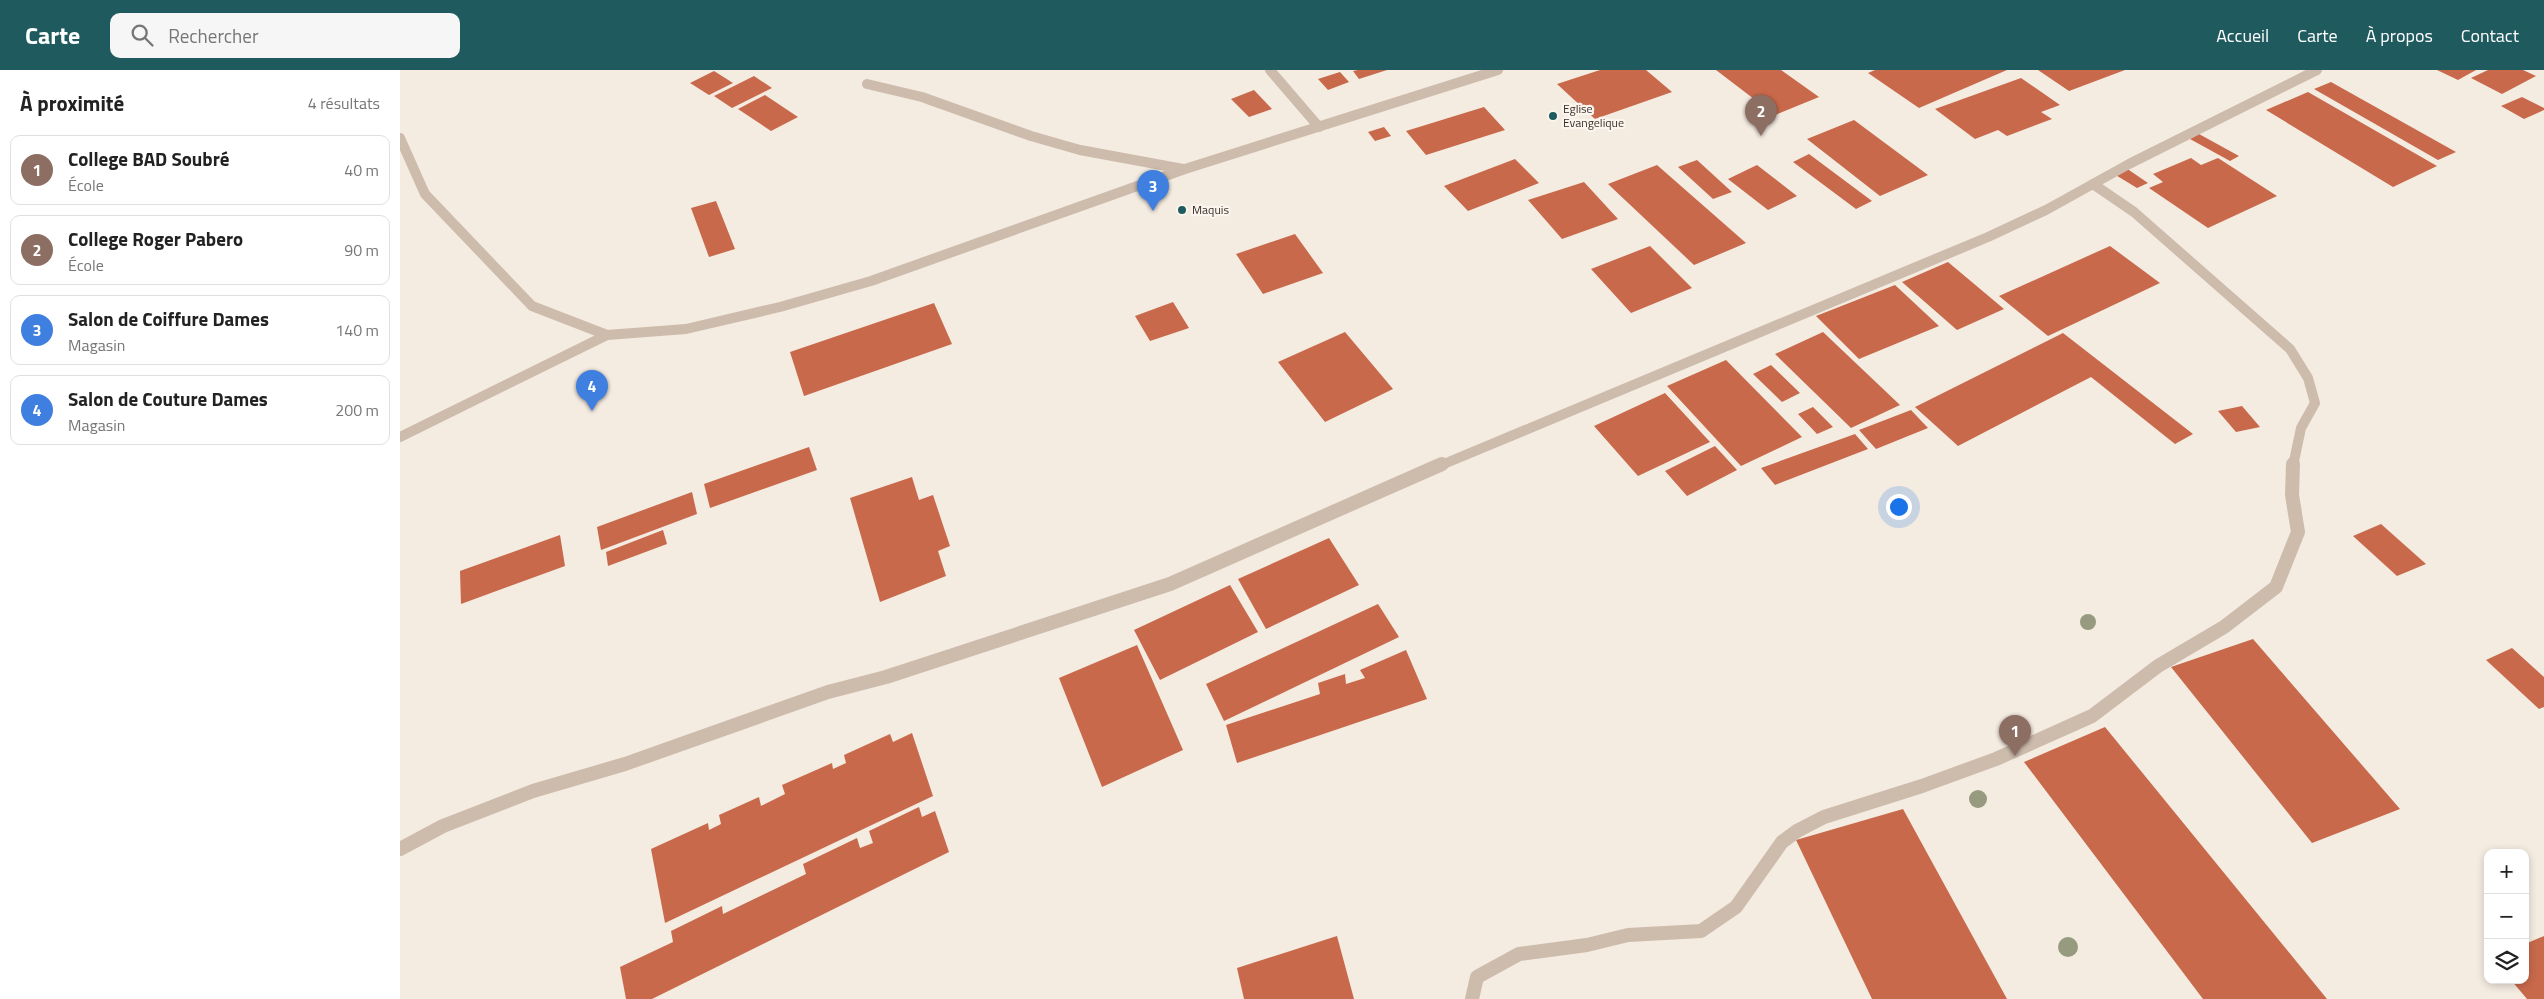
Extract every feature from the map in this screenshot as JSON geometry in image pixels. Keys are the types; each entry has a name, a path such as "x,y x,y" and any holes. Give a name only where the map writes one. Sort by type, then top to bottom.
{"street":[{"path":"1270,70 1318,127"},
{"path":"400,437 457,407 607,335 686,329 780,307 871,282 1185,169 1498,70"},
{"path":"400,848 443,826 533,792 625,764 828,692 886,677 1170,584 1407,479 1988,237 2046,210 2093,184 2317,70"},
{"path":"868,84 922,98 1031,136 1080,150 1185,169"},
{"path":"400,138 425,194 532,306 607,335"},
{"path":"1472,999 1477,977 1519,954 1587,945 1628,935 1702,931 1736,907 1782,842 1797,831 1824,817 1922,786 1996,759 2092,716 2158,666 2224,627 2276,587 2298,532 2292,494 2293,458 2301,428 2315,403 2308,378 2290,349 2256,317 2134,212 2093,184"}],"building":[{"path":"1387,70 1359,79 1353,71"},
{"path":"1600,70 1646,70 1672,92 1595,119 1557,84"},
{"path":"1716,70 1781,70 1819,97 1775,115"},
{"path":"1875,70 2007,70 1919,108 1868,73"},
{"path":"2038,70 2125,70 2069,91"},
{"path":"2437,70 2476,70 2458,80"},
{"path":"2488,70 2523,70 2536,76 2502,94 2471,78"},
{"path":"714,71 733,83 709,95 690,83"},
{"path":"1340,72 1349,82 1328,90 1318,79"},
{"path":"754,76 772,88 732,108 714,96"},
{"path":"2021,78 2060,105 2041,112 2052,119 2007,136 1998,130 1975,139 1935,109"},
{"path":"2331,82 2456,152 2438,160 2314,89"},
{"path":"1254,90 1272,109 1249,117 1231,99"},
{"path":"2308,92 2437,166 2393,187 2266,110"},
{"path":"765,95 798,117 771,131 738,109"},
{"path":"2522,97 2544,108 2544,110 2524,119 2501,106"},
{"path":"1484,107 1505,130 1426,155 1406,131"},
{"path":"1854,120 1928,175 1880,196 1807,139"},
{"path":"1384,127 1391,136 1375,141 1368,132"},
{"path":"2199,134 2239,156 2230,161 2190,139"},
{"path":"1809,154 1872,201 1856,209 1793,162"},
{"path":"2191,158 2201,165 2218,158 2277,196 2208,228 2149,188 2163,182 2153,174"},
{"path":"1515,159 1539,183 1468,211 1444,186"},
{"path":"1697,160 1732,192 1713,199 1678,167"},
{"path":"1657,165 1746,243 1694,265 1608,184"},
{"path":"1757,165 1797,196 1768,210 1728,179"},
{"path":"2126,168 2148,183 2137,188 2114,174"},
{"path":"1584,182 1618,219 1562,239 1528,200"},
{"path":"716,201 735,249 709,257 691,208"},
{"path":"1295,234 1323,273 1263,294 1236,254"},
{"path":"1650,246 1692,288 1631,313 1591,269"},
{"path":"2110,246 2160,283 2048,336 1999,296"},
{"path":"1948,262 2004,309 1957,330 1902,282"},
{"path":"1895,285 1939,326 1859,359 1816,316"},
{"path":"1173,302 1189,328 1150,341 1135,316"},
{"path":"934,303 952,344 804,396 790,352"},
{"path":"1345,332 1393,389 1325,422 1278,362"},
{"path":"1823,332 1900,405 1851,428 1775,354"},
{"path":"2063,333 2193,434 2175,444 2091,377 1958,446 1915,407"},
{"path":"1726,360 1802,437 1741,466 1667,386"},
{"path":"1771,365 1800,393 1782,402 1753,374"},
{"path":"1665,393 1710,442 1638,476 1594,426"},
{"path":"2242,406 2260,427 2236,432 2218,411"},
{"path":"1813,407 1833,427 1817,434 1798,414"},
{"path":"1911,410 1928,428 1876,449 1859,430"},
{"path":"1855,434 1868,449 1775,485 1761,468"},
{"path":"1715,446 1737,470 1687,496 1665,471"},
{"path":"809,447 817,470 710,508 704,484"},
{"path":"912,477 919,500 933,495 950,546 938,551 946,576 880,602 850,498"},
{"path":"692,492 697,514 601,550 597,527"},
{"path":"2381,524 2426,564 2397,576 2353,536"},
{"path":"663,530 667,544 608,566 606,552"},
{"path":"560,535 565,566 461,604 460,571"},
{"path":"1329,538 1359,585 1266,629 1238,579"},
{"path":"1230,585 1258,632 1160,680 1134,630"},
{"path":"1378,604 1399,637 1224,721 1206,684"},
{"path":"2253,639 2400,809 2312,843 2171,667"},
{"path":"1137,645 1183,750 1102,787 1059,678"},
{"path":"2512,648 2544,677 2544,707 2539,709 2486,660"},
{"path":"1406,650 1427,699 1237,763 1226,725 1320,694 1318,683 1345,674 1346,684 1365,678 1360,670"},
{"path":"2105,727 2327,999 2203,999 2024,762"},
{"path":"912,733 933,796 665,923 651,849 708,823 709,830 721,824 719,815 759,797 761,806 785,794 782,785 832,763 833,769 846,763 844,755 890,734 893,742"},
{"path":"919,807 922,817 935,811 949,852 652,999 626,999 620,967 673,942 671,931 722,906 723,914 806,874 803,864 857,838 860,848 873,843 869,831"},
{"path":"1903,809 2007,999 1872,999 1796,840"},
{"path":"1337,936 1354,999 1244,999 1237,968"},
{"path":"2544,936 2544,999 2527,999 2514,984 2529,984 2529,942"}],"place":[{"name":"Eglise Evangelique","path":"1553,116"},
{"name":"College Roger Pabero","path":"1761,136"},
{"name":"Maquis","path":"1182,210"},
{"name":"Salon de Coiffure Dames","path":"1153,211"},
{"name":"Salon de Couture Dames","path":"592,411"},
{"name":"College BAD Soubré","path":"2015,756"}]}
